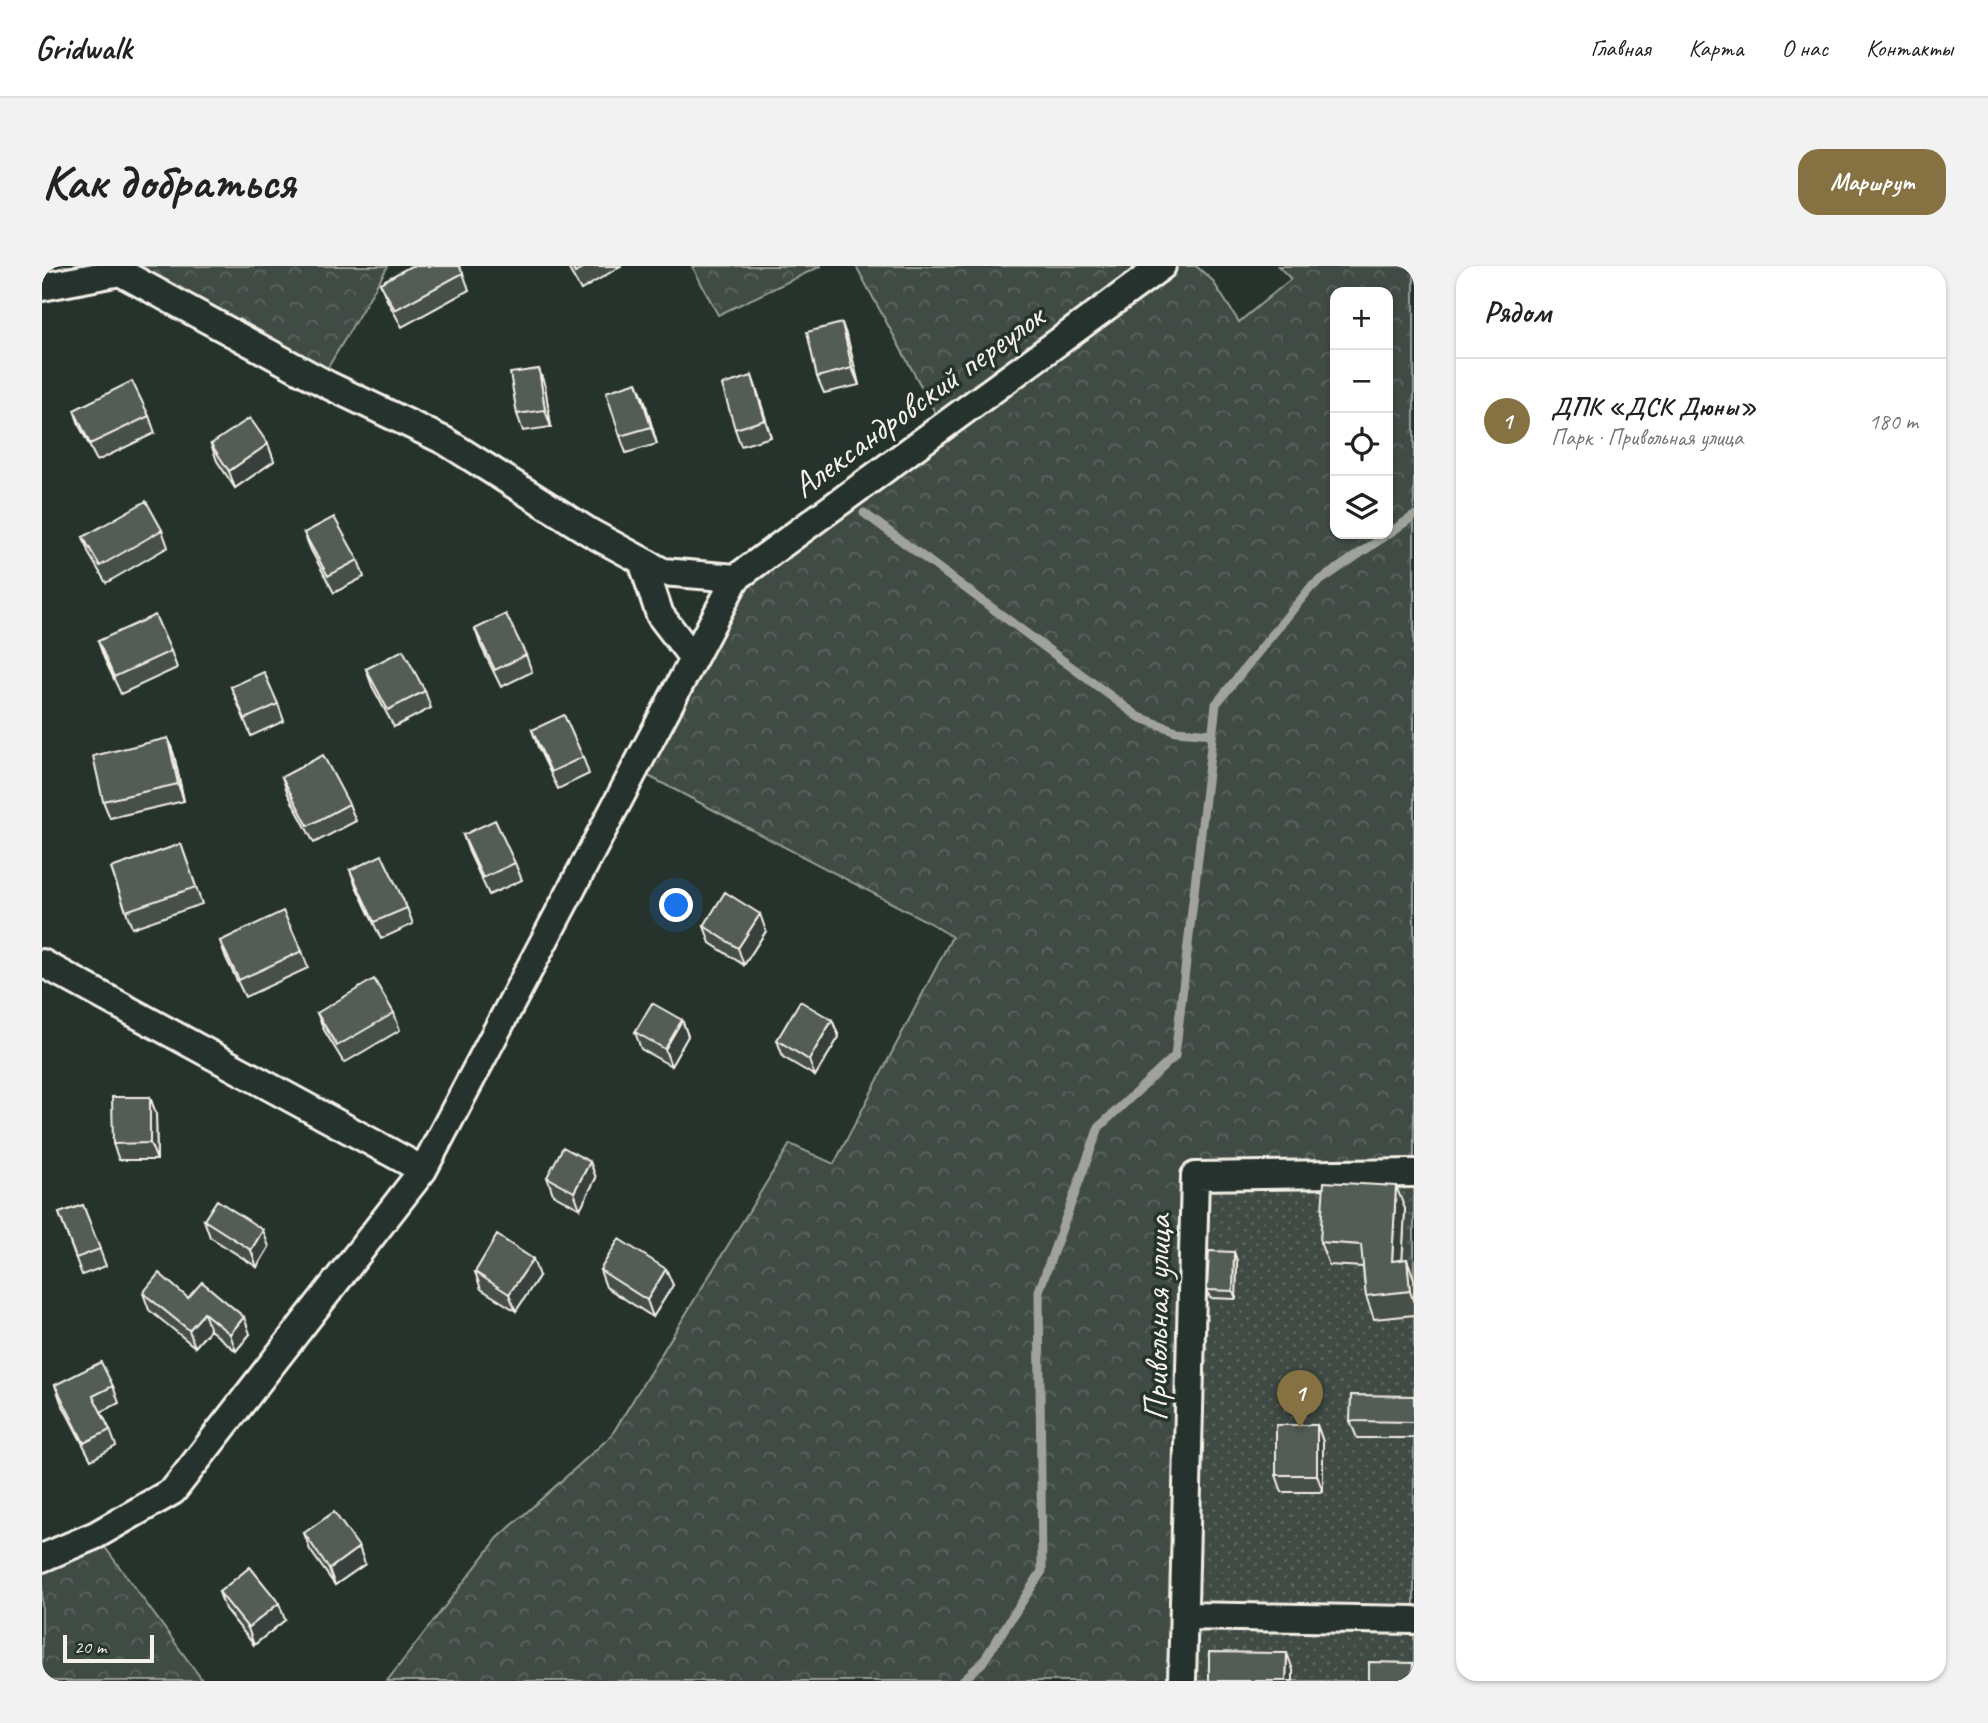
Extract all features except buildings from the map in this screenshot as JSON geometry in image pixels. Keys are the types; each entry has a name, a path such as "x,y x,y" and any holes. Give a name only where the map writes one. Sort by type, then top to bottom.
{"street":[{"name":"Александровский переулок","path":"743,573 1162,266"},
{"path":"42,287 118,269 328,385 445,441 591,533 663,572 743,573 693,658 423,1170 173,1491 96,1535 42,1558"},
{"path":"642,561 660,615 693,658"},
{"path":"42,963 423,1170"},
{"name":"Привольная улица","path":"1182,1681 1195,1175 1414,1172"},
{"path":"1185,1616 1414,1620"}],"green space":[{"path":"65,266 388,266 320,381 128,276 84,278"},
{"path":"692,266 821,266 718,315"},
{"path":"856,266 1196,266 1212,280 1239,322 1291,279 1278,266 1414,266 1414,1173 1177,1681 387,1681 498,1538 611,1436 790,1144 834,1164 952,937 932,924 635,769 758,561 942,425"},
{"path":"1414,1173 1414,1681 1177,1681 1195,1176"},
{"path":"96,1535 203,1681 42,1681 42,1556"}],"waterway":[{"path":"864,513 1139,717 1176,731 1213,734"},
{"path":"962,1681 982,1663 1042,1571 1039,1291 1099,1127 1175,1056 1216,704 1311,587 1414,516"}],"place":[{"name":"ДПК «ДСК Дюны»","path":"1300,1428"}]}
